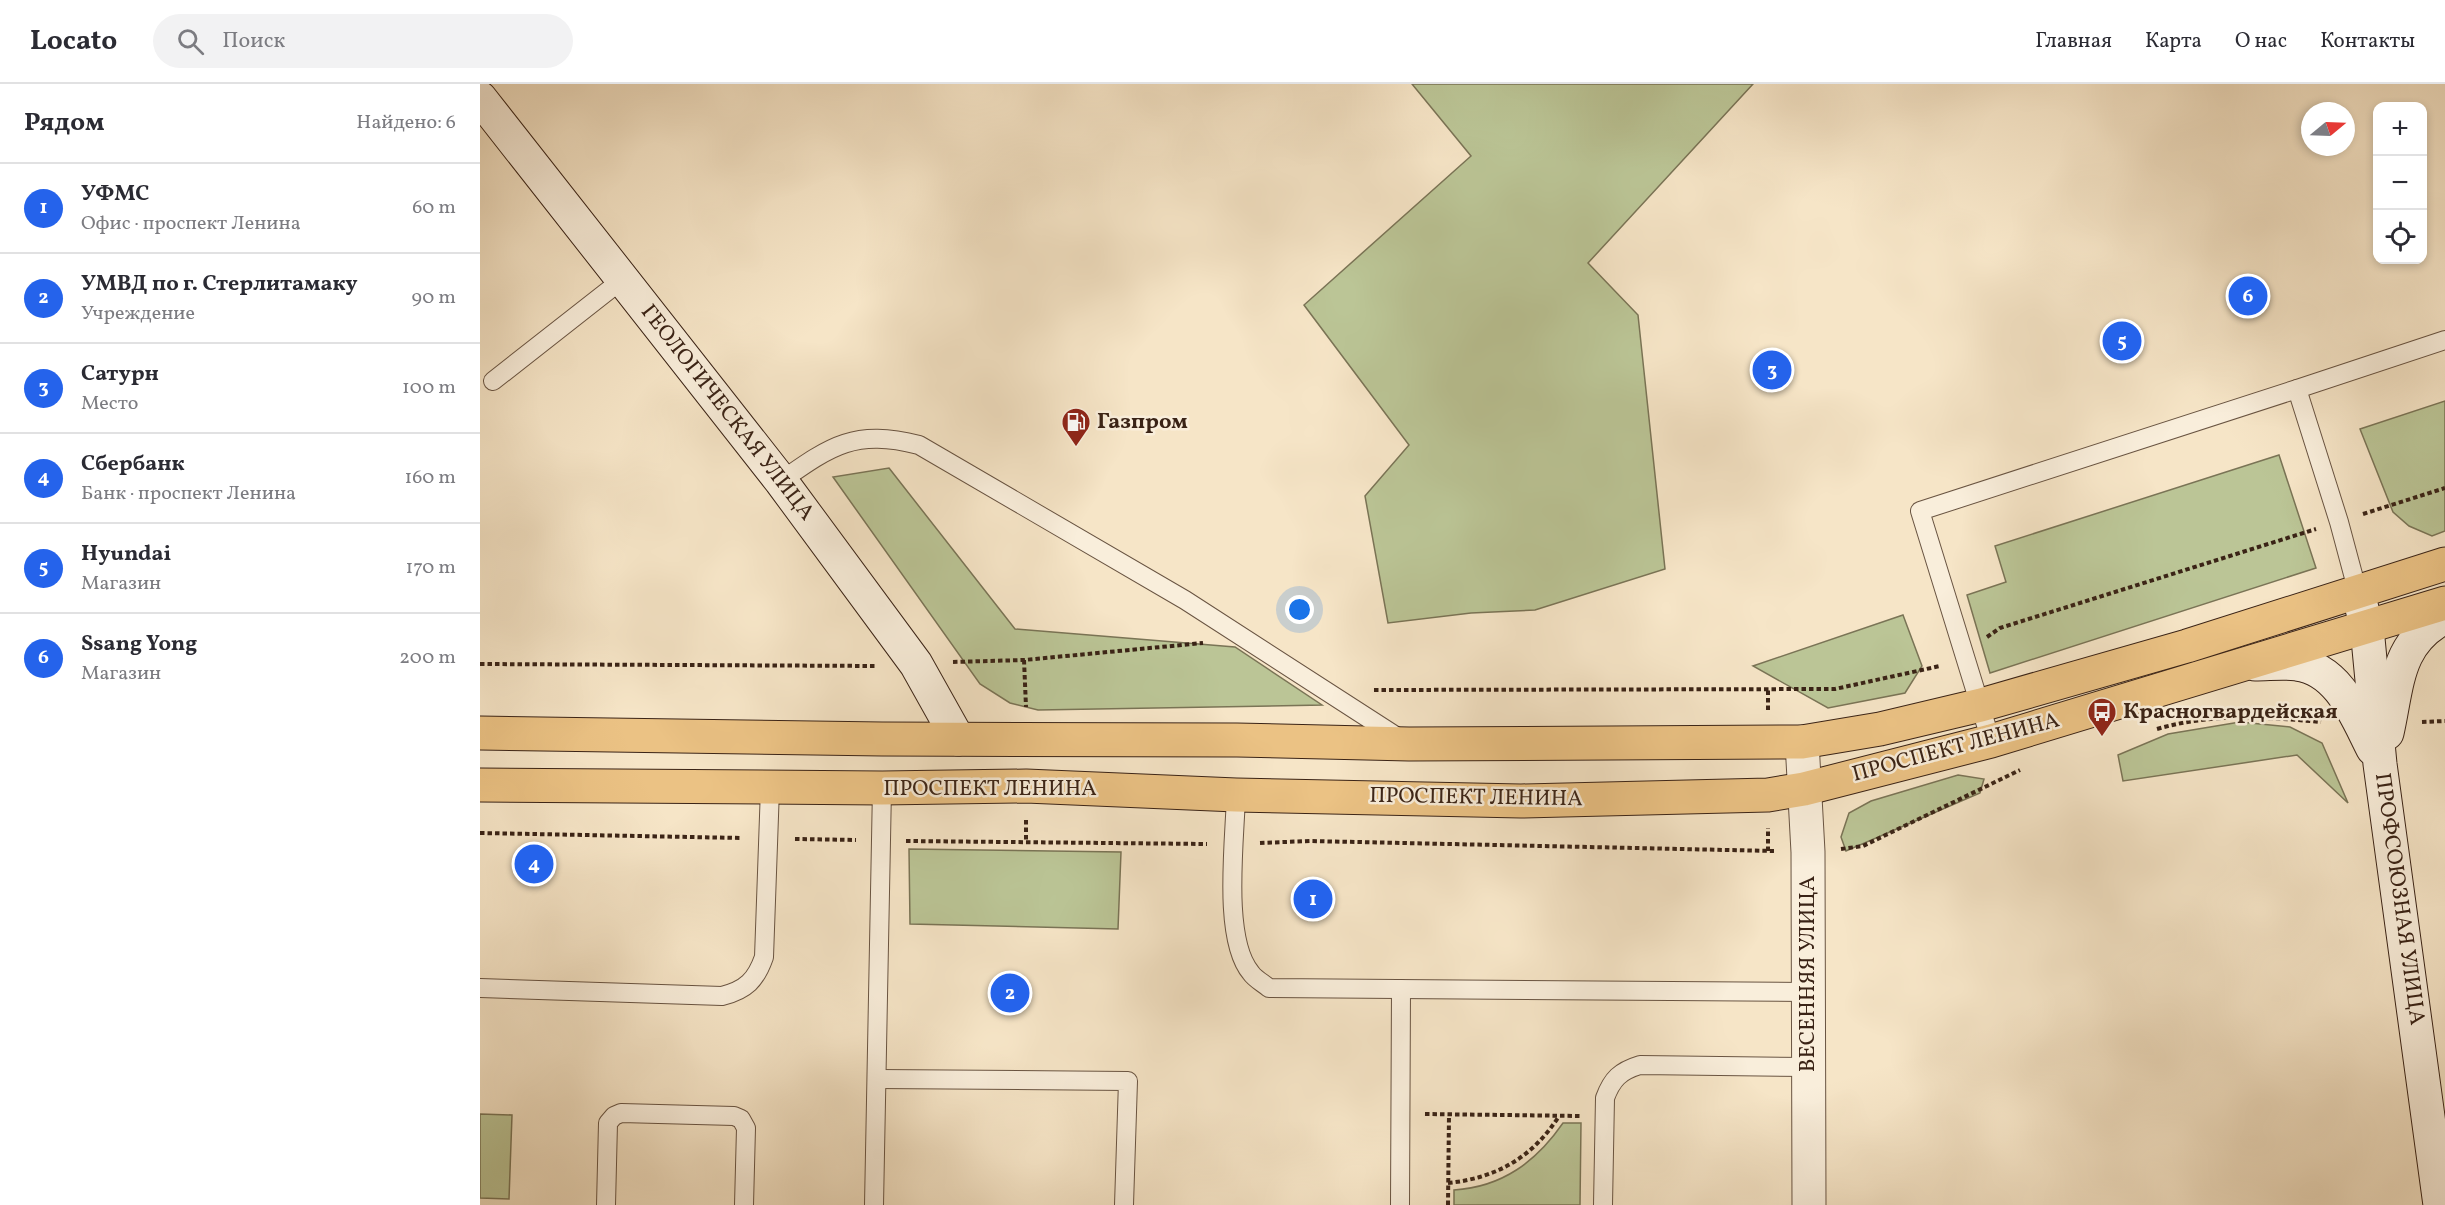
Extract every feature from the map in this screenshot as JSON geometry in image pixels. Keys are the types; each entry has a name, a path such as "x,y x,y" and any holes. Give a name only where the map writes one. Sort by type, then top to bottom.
{"main road":[{"name":"ГЕОЛОГИЧЕСКАЯ УЛИЦА","path":"480,98 781,481 916,664 958,739"},
{"name":"ПРОСПЕКТ ЛЕНИНА","path":"480,733 1237,740 1409,744 1802,742 1920,720 1981,705 2187,646 2445,564"},
{"name":"ПРОФСОЮЗНАЯ УЛИЦА","path":"2358,593 2367,628 2380,764 2440,1205"},
{"name":"ПРОСПЕКТ ЛЕНИНА","path":"480,785 770,788 1026,786 1236,795 1521,801 1768,795 1804,789 1991,741 2445,603"},
{"path":"2380,764 2374,724 2410,645 2430,624 2445,616"},
{"path":"2248,664 2299,664 2324,673 2374,724"},
{"name":"ВЕСЕННЯЯ УЛИЦА","path":"1802,742 1808,852 1809,1205"}],"lane":[{"path":"493,381 623,279"},
{"path":"1991,741 1920,511 2445,340"},
{"path":"2297,389 2339,522 2358,593"},
{"path":"781,481 824,451 856,439 889,438 919,445 1185,600 1409,744"},
{"path":"480,988 722,996 739,992 758,974 764,957 770,788"},
{"path":"874,1205 882,788"},
{"path":"1236,795 1233,927 1240,953 1251,973 1269,987 1808,993"},
{"path":"1400,1205 1401,989"},
{"path":"1604,1205 1605,1098 1611,1082 1626,1069 1640,1065 1808,1067"},
{"path":"877,1079 1128,1081 1124,1205"},
{"path":"606,1205 608,1123 614,1116 621,1113 734,1116 741,1119 747,1128 744,1205"}],"path":[{"path":"1322,690 1835,689 1944,665 2000,627 2445,488"},
{"path":"480,664 881,666 1024,660 1245,639"},
{"path":"1024,660 1026,711"},
{"path":"1768,690 1768,717"},
{"path":"2150,731 2183,722 2235,716 2374,724 2445,721"},
{"path":"480,833 1026,842 1235,844 1310,841 1808,852 1863,846 2030,765"},
{"path":"1026,810 1026,842"},
{"path":"1768,822 1768,851"},
{"path":"1400,1114 1604,1116"},
{"path":"1448,1205 1449,1114"},
{"path":"1448,1183 1482,1178 1512,1164 1539,1143 1559,1116"}],"green space":[{"path":"1412,84 1753,84 1588,263 1638,315 1665,569 1535,610 1471,613 1388,623 1365,496 1409,445 1304,305 1471,156"},
{"path":"2445,401 2445,531 2432,536 2409,526 2393,512 2360,429"},
{"path":"2279,455 2316,568 1990,673 1967,595 2006,582 1995,546"},
{"path":"889,468 1015,629 1235,647 1322,705 1038,710 1010,703 980,684 833,477"},
{"path":"1903,615 1922,666 1905,693 1828,708 1753,666"},
{"path":"2240,722 2290,727 2322,743 2348,803 2297,755 2123,781 2118,755 2168,734"},
{"path":"1958,775 1984,779 1980,793 1846,851 1841,837 1849,813 1871,801"},
{"path":"909,849 1121,852 1118,929 910,924"},
{"path":"480,1114 512,1115 509,1199 480,1198"},
{"path":"1563,1123 1581,1123 1580,1205 1454,1205 1454,1190 1487,1184 1516,1170 1541,1150"}],"place":[{"name":"Ssang Yong","path":"2248,296"},
{"name":"Hyundai","path":"2122,341"},
{"name":"Сатурн","path":"1772,370"},
{"name":"Газпром","path":"1076,448"},
{"name":"Красногвардейская","path":"2102,738"},
{"name":"Сбербанк","path":"534,864"},
{"name":"УФМС","path":"1313,899"},
{"name":"УМВД по г. Стерлитамаку","path":"1010,993"}]}
